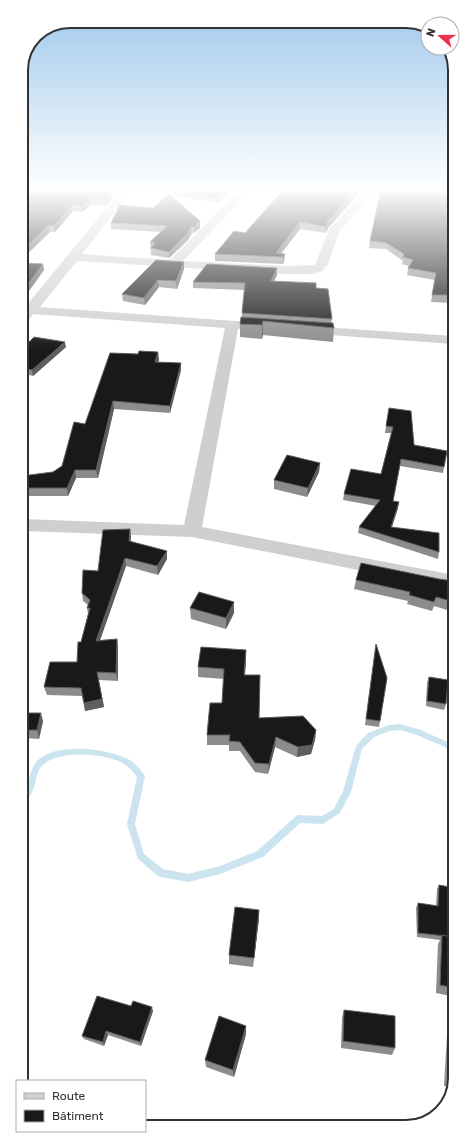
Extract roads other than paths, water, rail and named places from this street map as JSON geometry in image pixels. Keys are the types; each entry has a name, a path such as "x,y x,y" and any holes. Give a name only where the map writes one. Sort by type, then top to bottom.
{"street":[{"path":"28,313 85,243"},
{"path":"173,264 194,243"},
{"path":"74,257 173,264 312,270 318,268 322,264 330,243"},
{"path":"28,315 256,326"},
{"path":"192,531 232,325"},
{"path":"296,329 448,340"},
{"path":"28,525 192,531 448,581"}],"waterway":[{"path":"28,791 36,767 49,757 70,752 82,752 106,754 125,761 141,776 131,824 141,856 161,873 188,878 220,870 260,854 298,819 323,820 337,811 347,792 359,748 371,735 389,728 400,727 418,732 448,745"}]}
